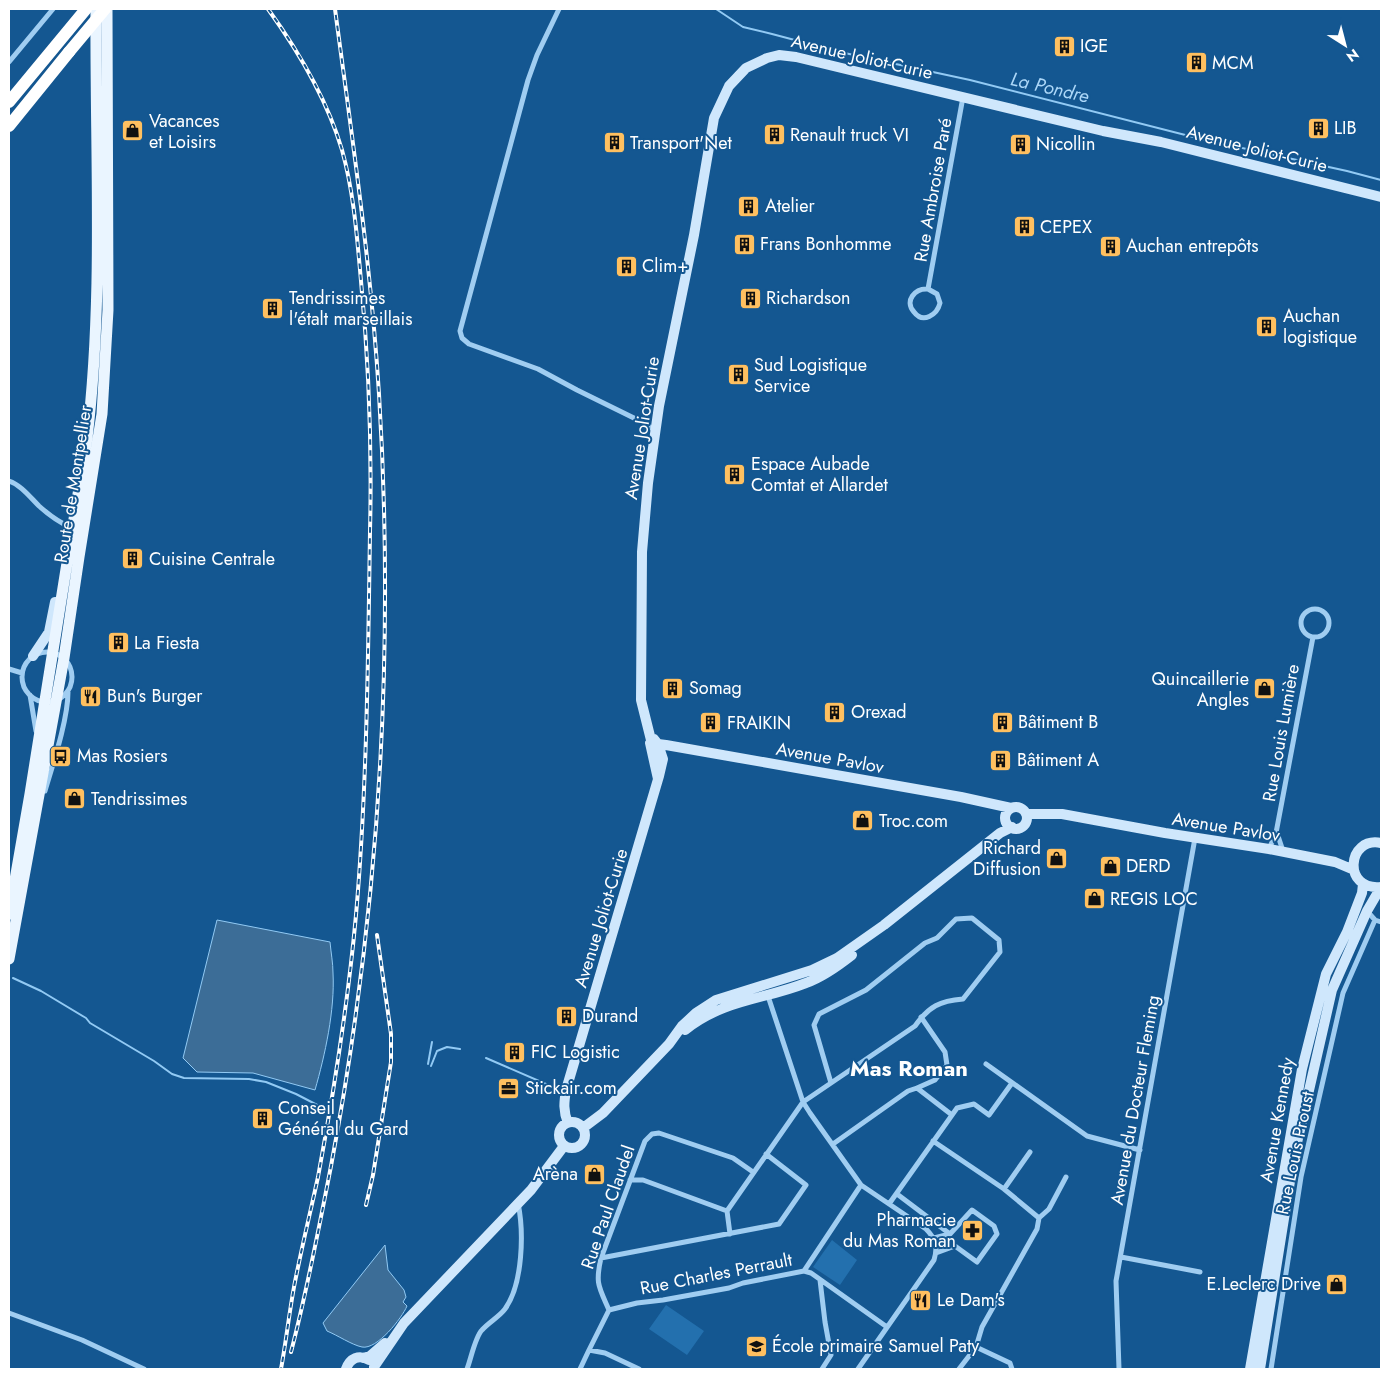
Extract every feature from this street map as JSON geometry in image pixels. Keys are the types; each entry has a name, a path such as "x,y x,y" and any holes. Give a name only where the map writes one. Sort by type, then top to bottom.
{"highway":[{"path":"9,102 86,9"},
{"path":"9,126 106,9"}],"main road":[{"name":"Route de Montpellier","path":"9,914 53,653 87,438 93,387 96,304 96,9"},
{"name":"Route de Montpellier","path":"9,959 64,658 102,414 108,310 106,9"}],"street":[{"path":"9,62 53,9"},
{"path":"559,9 537,55 528,80 460,331 462,338 469,344 538,369 656,430"},
{"name":"Avenue Joliot-Curie","path":"568,1123 564,1116 563,1103 566,1090 663,759 655,745 641,700 644,523 656,430 694,235 714,118 724,94 735,78 755,63 779,55 796,57 1104,131 1161,142 1381,197"},
{"name":"Rue Ambroise Paré","path":"928,288 964,97"},
{"name":"Rue Ambroise Paré","path":"928,288 937,294 939,308 932,316 922,317 913,312 910,302 918,290 928,288"},
{"path":"9,481 22,489 61,524 72,528"},
{"path":"68,692 56,700 45,702 34,698 27,692 22,683 22,673 26,663 49,632 62,562 69,551"},
{"path":"1318,609 1327,615 1330,625 1324,635 1313,637 1304,633 1301,623 1302,618 1308,611 1318,609"},
{"name":"Rue Louis Lumière","path":"1269,849 1276,833 1313,637"},
{"path":"31,838 64,720 68,692 72,681 71,668 64,658 53,653 42,652 33,656"},
{"path":"9,669 22,673"},
{"path":"30,695 37,749"},
{"name":"Avenue Pavlov","path":"655,745 996,804 1009,817 1015,828 1022,827 1026,818"},
{"name":"Avenue Pavlov","path":"1009,817 1020,807 1026,818"},
{"name":"Avenue Pavlov","path":"1026,818 1054,814 1269,849 1335,862 1354,870"},
{"path":"583,1128 603,1113 669,1044 692,1025 722,1007 766,989 806,983 825,974 858,950 884,925 1000,833 1009,817"},
{"path":"1276,833 1284,852"},
{"name":"Avenue du Docteur Fleming","path":"1119,1369 1116,1281 1195,838"},
{"path":"1335,862 1355,855 1364,845 1380,840"},
{"path":"1355,855 1354,870 1359,880 1369,886 1381,887"},
{"name":"Avenue Kennedy","path":"1250,1369 1302,1069 1326,974 1347,932 1364,884"},
{"name":"Avenue Kennedy","path":"1260,1369 1294,1156 1332,990 1367,911 1381,887"},
{"path":"1367,911 1375,920 1381,922"},
{"path":"730,1234 726,1211 803,1102 832,1083 915,1026 921,1017 944,1001 963,999 1000,952 999,940 972,918 956,919 937,938 925,943 866,990 819,1014 814,1025 832,1083"},
{"name":"Rue Louis Proust","path":"1271,1369 1301,1177 1343,993 1375,920"},
{"path":"766,989 803,1102 862,1185 926,1229 934,1238 936,1246 934,1260 858,1369"},
{"path":"833,1144 908,1091 935,1080 947,1065 945,1052 921,1017"},
{"path":"986,1064 1087,1136 1140,1150"},
{"path":"890,1204 957,1108 974,1104 988,1114 1012,1083"},
{"path":"916,1088 952,1115"},
{"path":"576,1123 583,1128 585,1133 582,1143 574,1148 564,1146 559,1133 564,1125 576,1123"},
{"name":"Rue Paul Claudel","path":"609,1310 597,1283 598,1271 601,1258 645,1140 652,1134 659,1132 733,1158 753,1172"},
{"path":"934,1141 1004,1189 1039,1218"},
{"path":"346,1369 352,1360 364,1358 377,1350 398,1330 538,1182 564,1146"},
{"path":"1004,1189 1030,1152"},
{"path":"601,1258 780,1224 806,1185 766,1154"},
{"path":"959,1369 976,1347 982,1327 1037,1229 1039,1218 1049,1209 1066,1177"},
{"path":"630,1180 643,1180 726,1211"},
{"path":"804,1271 862,1185"},
{"path":"897,1194 950,1234"},
{"path":"467,1369 480,1331 504,1310 512,1295 520,1264 520,1212 518,1202"},
{"path":"934,1238 950,1234 972,1210 994,1226 997,1234 977,1262 955,1246 936,1253"},
{"path":"1121,1257 1200,1272"},
{"name":"Rue Charles Perrault","path":"609,1310 637,1303 729,1288 743,1283 804,1271 811,1273 888,1326"},
{"path":"820,1280 825,1322 832,1355 822,1369"},
{"path":"580,1369 609,1310"},
{"path":"9,1313 82,1340 144,1369"},
{"path":"374,1368 398,1330"},
{"path":"976,1347 1010,1363 1012,1369"},
{"path":"589,1350 605,1354 639,1369"},
{"path":"364,1358 371,1362 374,1368"}],"shaded area":[{"path":"217,920 330,942 333,969 331,1017 326,1047 315,1090 253,1073 197,1072 183,1058"},
{"path":"832,1240 857,1260 840,1285 813,1267"},
{"path":"385,1245 388,1270 404,1290 406,1297 403,1302 407,1306 395,1325 382,1339 368,1347 362,1347 327,1331 323,1323"},
{"path":"666,1305 704,1331 687,1355 649,1329"}],"waterway":[{"name":"La Pondre","path":"716,9 743,27 840,52 970,80 1201,139 1381,180"},
{"path":"13,978 41,991 86,1018 90,1023 154,1061 172,1074 184,1078 249,1079 266,1082 296,1094 325,1109"},
{"path":"428,1064 432,1042"},
{"path":"431,1066 437,1051 447,1047 460,1049"},
{"path":"486,1058 546,1084"}],"railway":[{"path":"268,9 291,42 320,94 336,131 346,166 354,215 364,312 371,469 365,772 353,948 330,1112 294,1287 281,1369"},
{"path":"291,1352 308,1283 348,1070 372,878 384,685 383,491 376,346 366,249 335,9"},
{"path":"366,1205 373,1175 391,1062 391,1034 377,935"}],"place":[{"name":"IGE","path":"1064,46"},
{"name":"MCM","path":"1196,63"},
{"name":"LIB","path":"1318,128"},
{"name":"Vacances et Loisirs","path":"133,131"},
{"name":"Renault truck VI","path":"774,135"},
{"name":"Transport'Net","path":"614,143"},
{"name":"Nicollin","path":"1020,144"},
{"name":"Atelier","path":"749,206"},
{"name":"CEPEX","path":"1024,227"},
{"name":"Frans Bonhomme","path":"744,244"},
{"name":"Auchan entrepôts","path":"1110,246"},
{"name":"Clim+","path":"626,266"},
{"name":"Richardson","path":"750,298"},
{"name":"Tendrissimes l'étalt marseillais","path":"273,308"},
{"name":"Auchan logistique","path":"1267,326"},
{"name":"Sud Logistique Service","path":"738,375"},
{"name":"Espace Aubade Comtat et Allardet","path":"735,474"},
{"name":"Cuisine Centrale","path":"133,559"},
{"name":"La Fiesta","path":"118,643"},
{"name":"Somag","path":"673,688"},
{"name":"Quincaillerie Angles","path":"1265,689"},
{"name":"Bun's Burger","path":"91,696"},
{"name":"Orexad","path":"835,712"},
{"name":"Bâtiment B","path":"1002,722"},
{"name":"FRAIKIN","path":"711,723"},
{"name":"Mas Rosiers","path":"61,756"},
{"name":"Bâtiment A","path":"1001,760"},
{"name":"Tendrissimes","path":"75,799"},
{"name":"Troc.com","path":"863,821"},
{"name":"Richard Diffusion","path":"1057,858"},
{"name":"DERD","path":"1110,866"},
{"name":"REGIS LOC","path":"1094,899"},
{"name":"Durand","path":"566,1016"},
{"name":"FIC Logistic","path":"515,1052"},
{"name":"Stickair.com","path":"509,1088"},
{"name":"Conseil Général du Gard","path":"262,1118"},
{"name":"Arèna","path":"594,1174"},
{"name":"Pharmacie du Mas Roman","path":"972,1230"},
{"name":"E.Leclerc Drive","path":"1337,1284"},
{"name":"Le Dam's","path":"921,1300"},
{"name":"École primaire Samuel Paty","path":"756,1346"}],"district":[{"name":"Mas Roman","path":"909,1068"}]}
